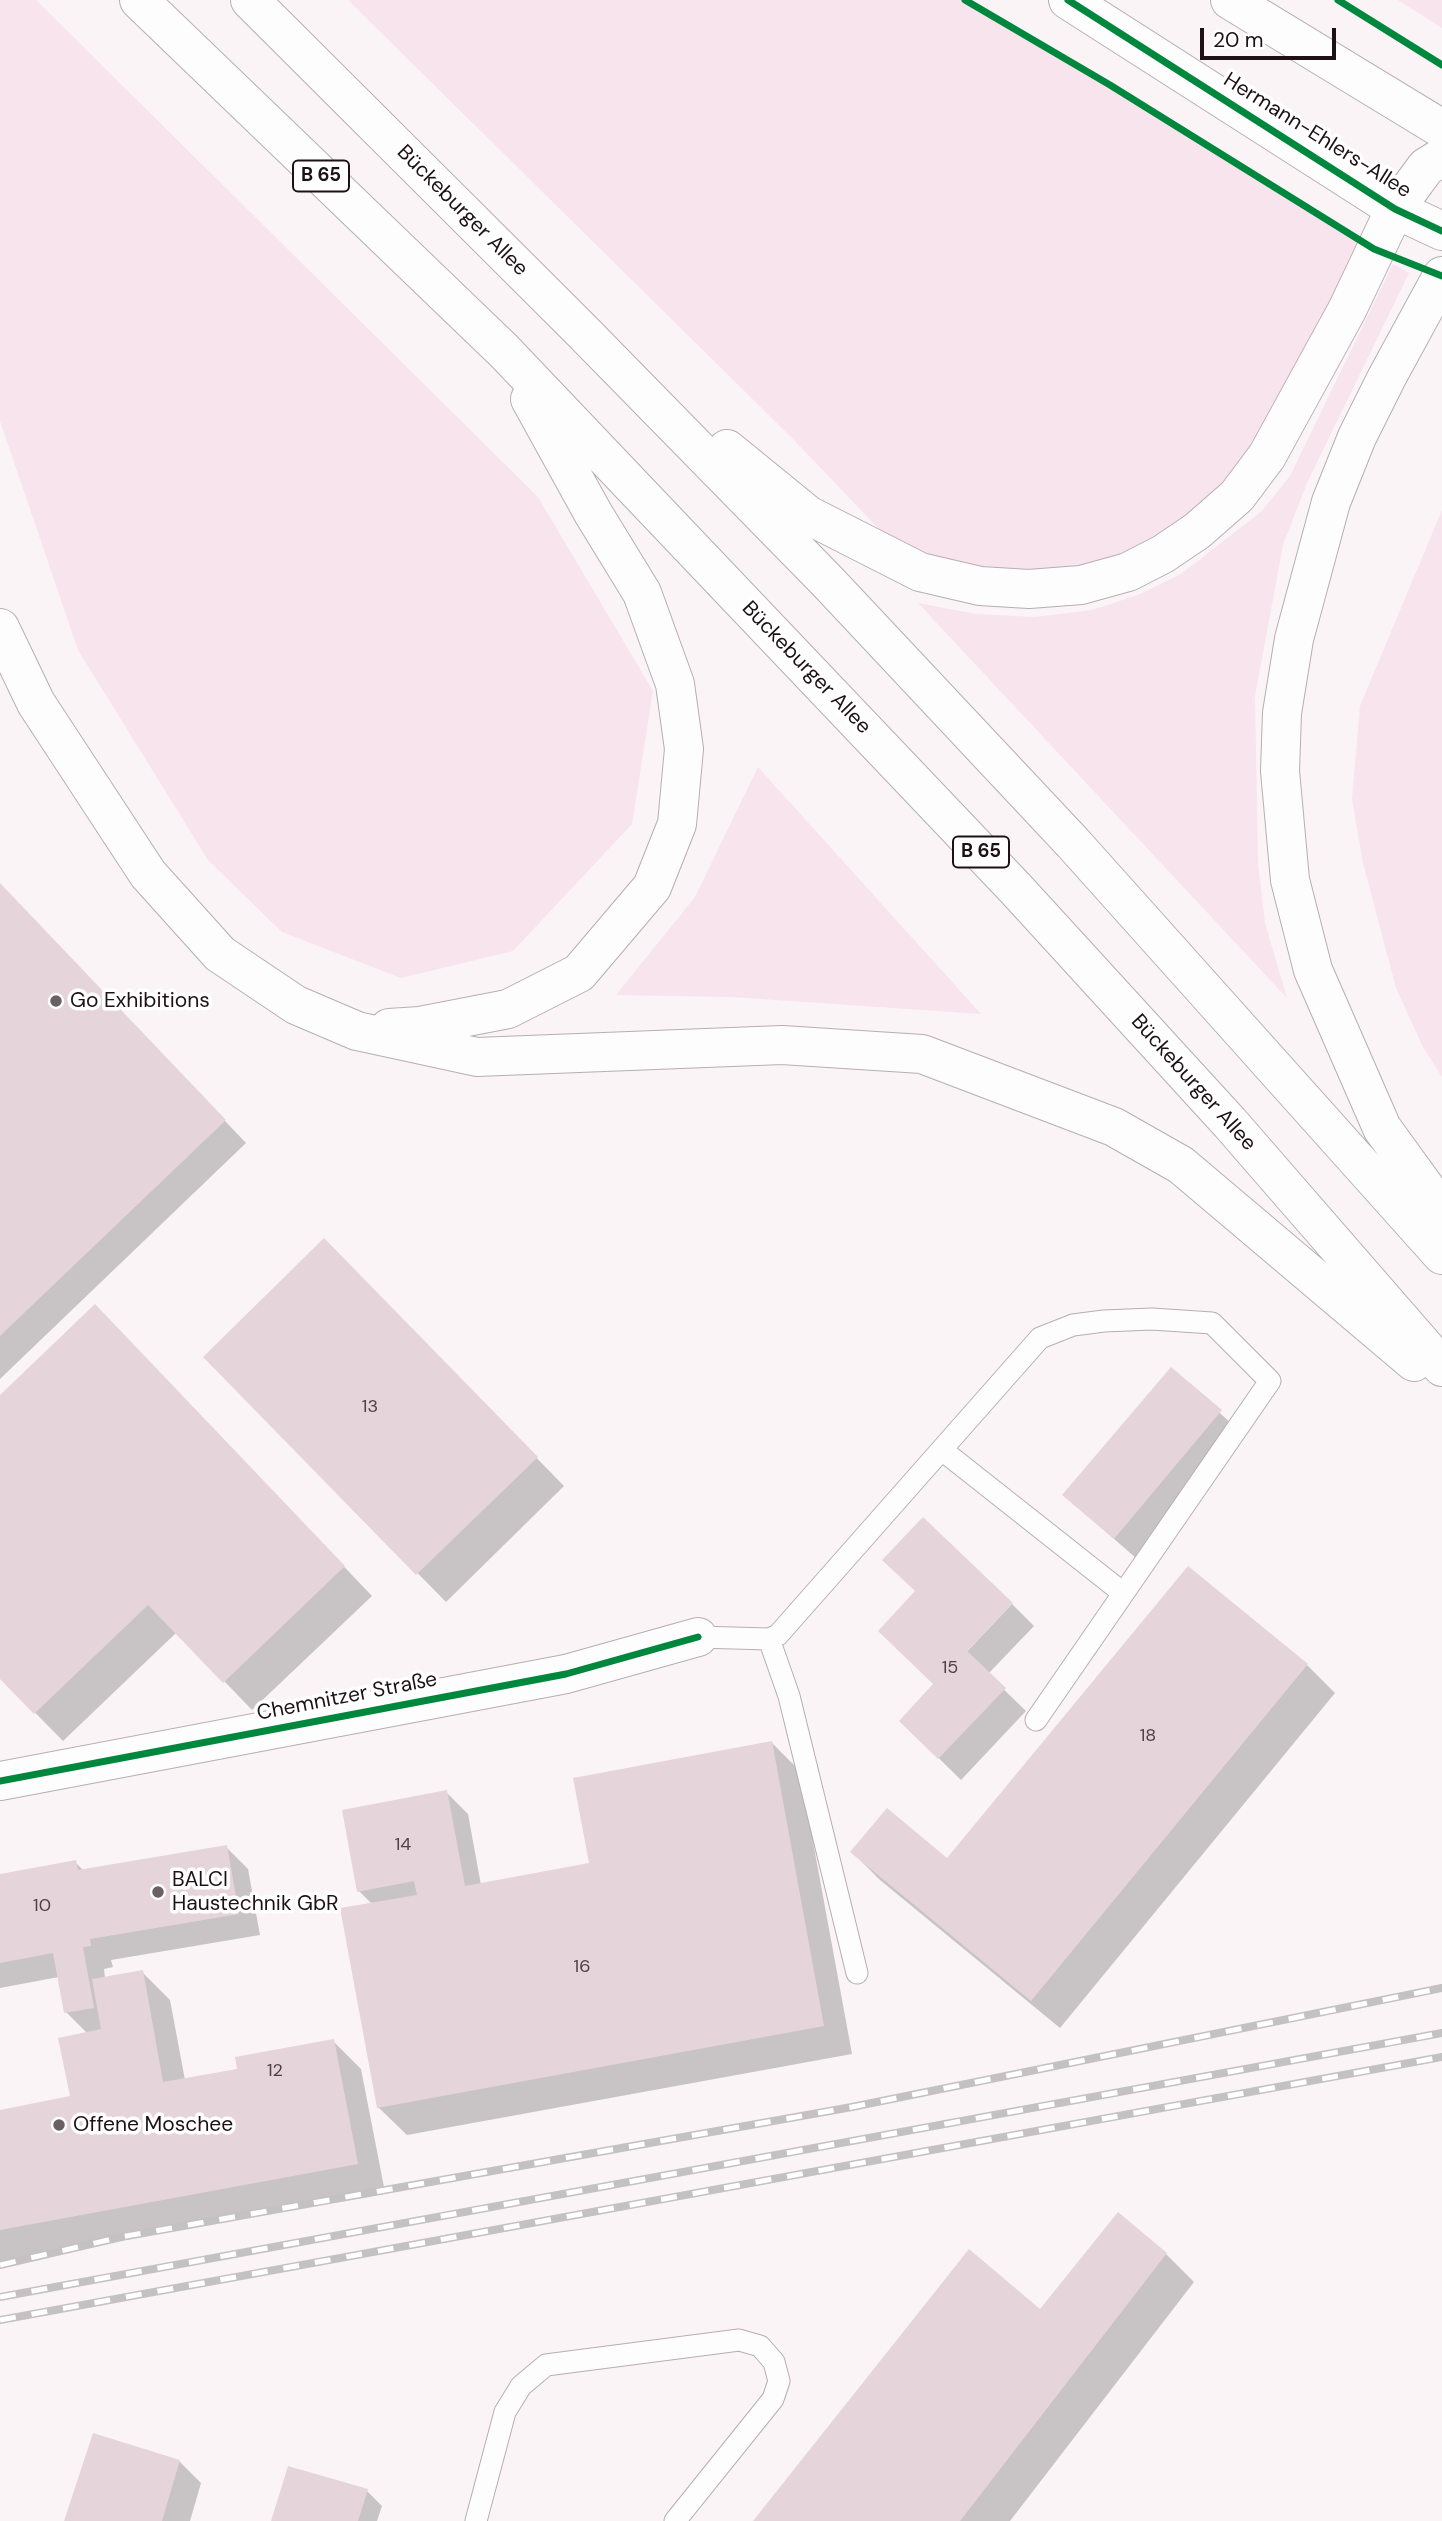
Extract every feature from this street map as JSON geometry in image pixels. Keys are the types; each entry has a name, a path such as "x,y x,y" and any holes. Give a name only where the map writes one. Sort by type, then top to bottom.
{"main road":[{"name":"Bückeburger Allee","path":"138,0 504,351 1016,889 1230,1123 1442,1367"},
{"name":"Bückeburger Allee","path":"250,0 581,330 828,582 1073,843 1442,1255"},
{"name":"Hermann-Ehlers-Allee","path":"1068,0 1395,209 1442,231"},
{"path":"1230,0 1442,129"},
{"path":"581,330 808,514 920,572 980,586 1029,589 1081,584 1128,572 1163,554 1197,531 1237,496 1267,456 1347,310 1395,209 1426,167 1442,157"},
{"path":"1442,276 1375,401 1331,502 1294,639 1282,713 1280,771 1290,880 1313,970 1382,1128 1442,1211"},
{"path":"357,1031 420,1026 508,1009 579,973 652,887 677,824 684,749 675,684 652,619 642,593 593,513 504,351"},
{"path":"0,628 36,703 148,874 220,954 296,1005 357,1031 477,1057 782,1045 922,1054 1114,1127 1181,1165 1442,1386"},
{"name":"Chemnitzer Straße","path":"0,1781 566,1674 698,1637"}],"lane":[{"path":"698,1637 769,1639 795,1617 1040,1338 1051,1332 1104,1321 1152,1319 1212,1324 1270,1381 1036,1720"},
{"path":"942,1450 1123,1593"},
{"path":"769,1639 792,1709 857,1973"},
{"path":"476,2521 505,2412 521,2386 546,2364 738,2340 760,2347 774,2362 779,2381 772,2399 675,2521"}],"shaded area":[{"path":"0,0 36,0 538,497 653,691 632,824 513,951 401,978 282,932 208,860 78,650 0,421"},
{"path":"348,0 965,0 1110,85 1374,249 1267,456 1128,572 920,572 792,438"},
{"path":"1398,0 1442,0 1442,28"},
{"path":"1393,264 1409,273 1307,483 1283,545 1255,696 1258,864 1265,923 1287,998 918,603 976,614 1035,617 1092,610 1138,595 1181,574 1262,511 1290,476"},
{"path":"1442,510 1442,1077 1423,1047 1396,988 1363,863 1352,799 1360,706"},
{"path":"758,767 981,1014 732,997 616,995 695,897"}],"building":[{"name":"Go Exhibitions","path":"0,883 226,1120 0,1336"},
{"path":"324,1238 538,1457 416,1575 203,1357"},
{"path":"95,1304 345,1566 223,1683 148,1605 34,1714 0,1679 0,1395"},
{"path":"1171,1367 1222,1410 1114,1539 1062,1495"},
{"path":"923,1517 1013,1603 967,1651 1006,1688 938,1759 899,1721 933,1684 878,1631 915,1591 882,1560"},
{"path":"1188,1566 1308,1664 1031,2001 850,1852 887,1808 947,1858"},
{"path":"772,1741 824,2026 377,2108 340,1908 417,1895 414,1881 357,1892 342,1810 447,1790 465,1886 589,1863 573,1778"},
{"path":"227,1845 239,1914 90,1939 91,1946 83,1947 94,2008 64,2013 53,1953 0,1963 0,1874 76,1860 78,1870"},
{"path":"143,1970 163,2082 237,2069 235,2057 334,2039 358,2164 0,2230 0,2110 70,2096 58,2038 101,2029 92,1979"},
{"path":"1118,2212 1167,2253 960,2521 753,2521 969,2249 1040,2309"},
{"path":"93,2433 180,2460 162,2521 64,2521"},
{"path":"288,2466 368,2489 358,2521 271,2521"}],"railway":[{"path":"0,2265 121,2237 852,2107 1442,1988"},
{"path":"0,2297 1442,2033"},
{"path":"0,2320 1442,2057"}],"cycle path":[{"path":"965,0 1110,85 1374,249 1442,276"},
{"path":"1068,0 1395,209 1442,231"},
{"path":"1338,0 1442,65"},
{"path":"0,1781 566,1674 698,1637"}],"place":[{"name":"Go Exhibitions","path":"56,1001"},
{"name":"BALCI Haustechnik GbR","path":"158,1892"},
{"name":"Offene Moschee","path":"59,2125"}]}
